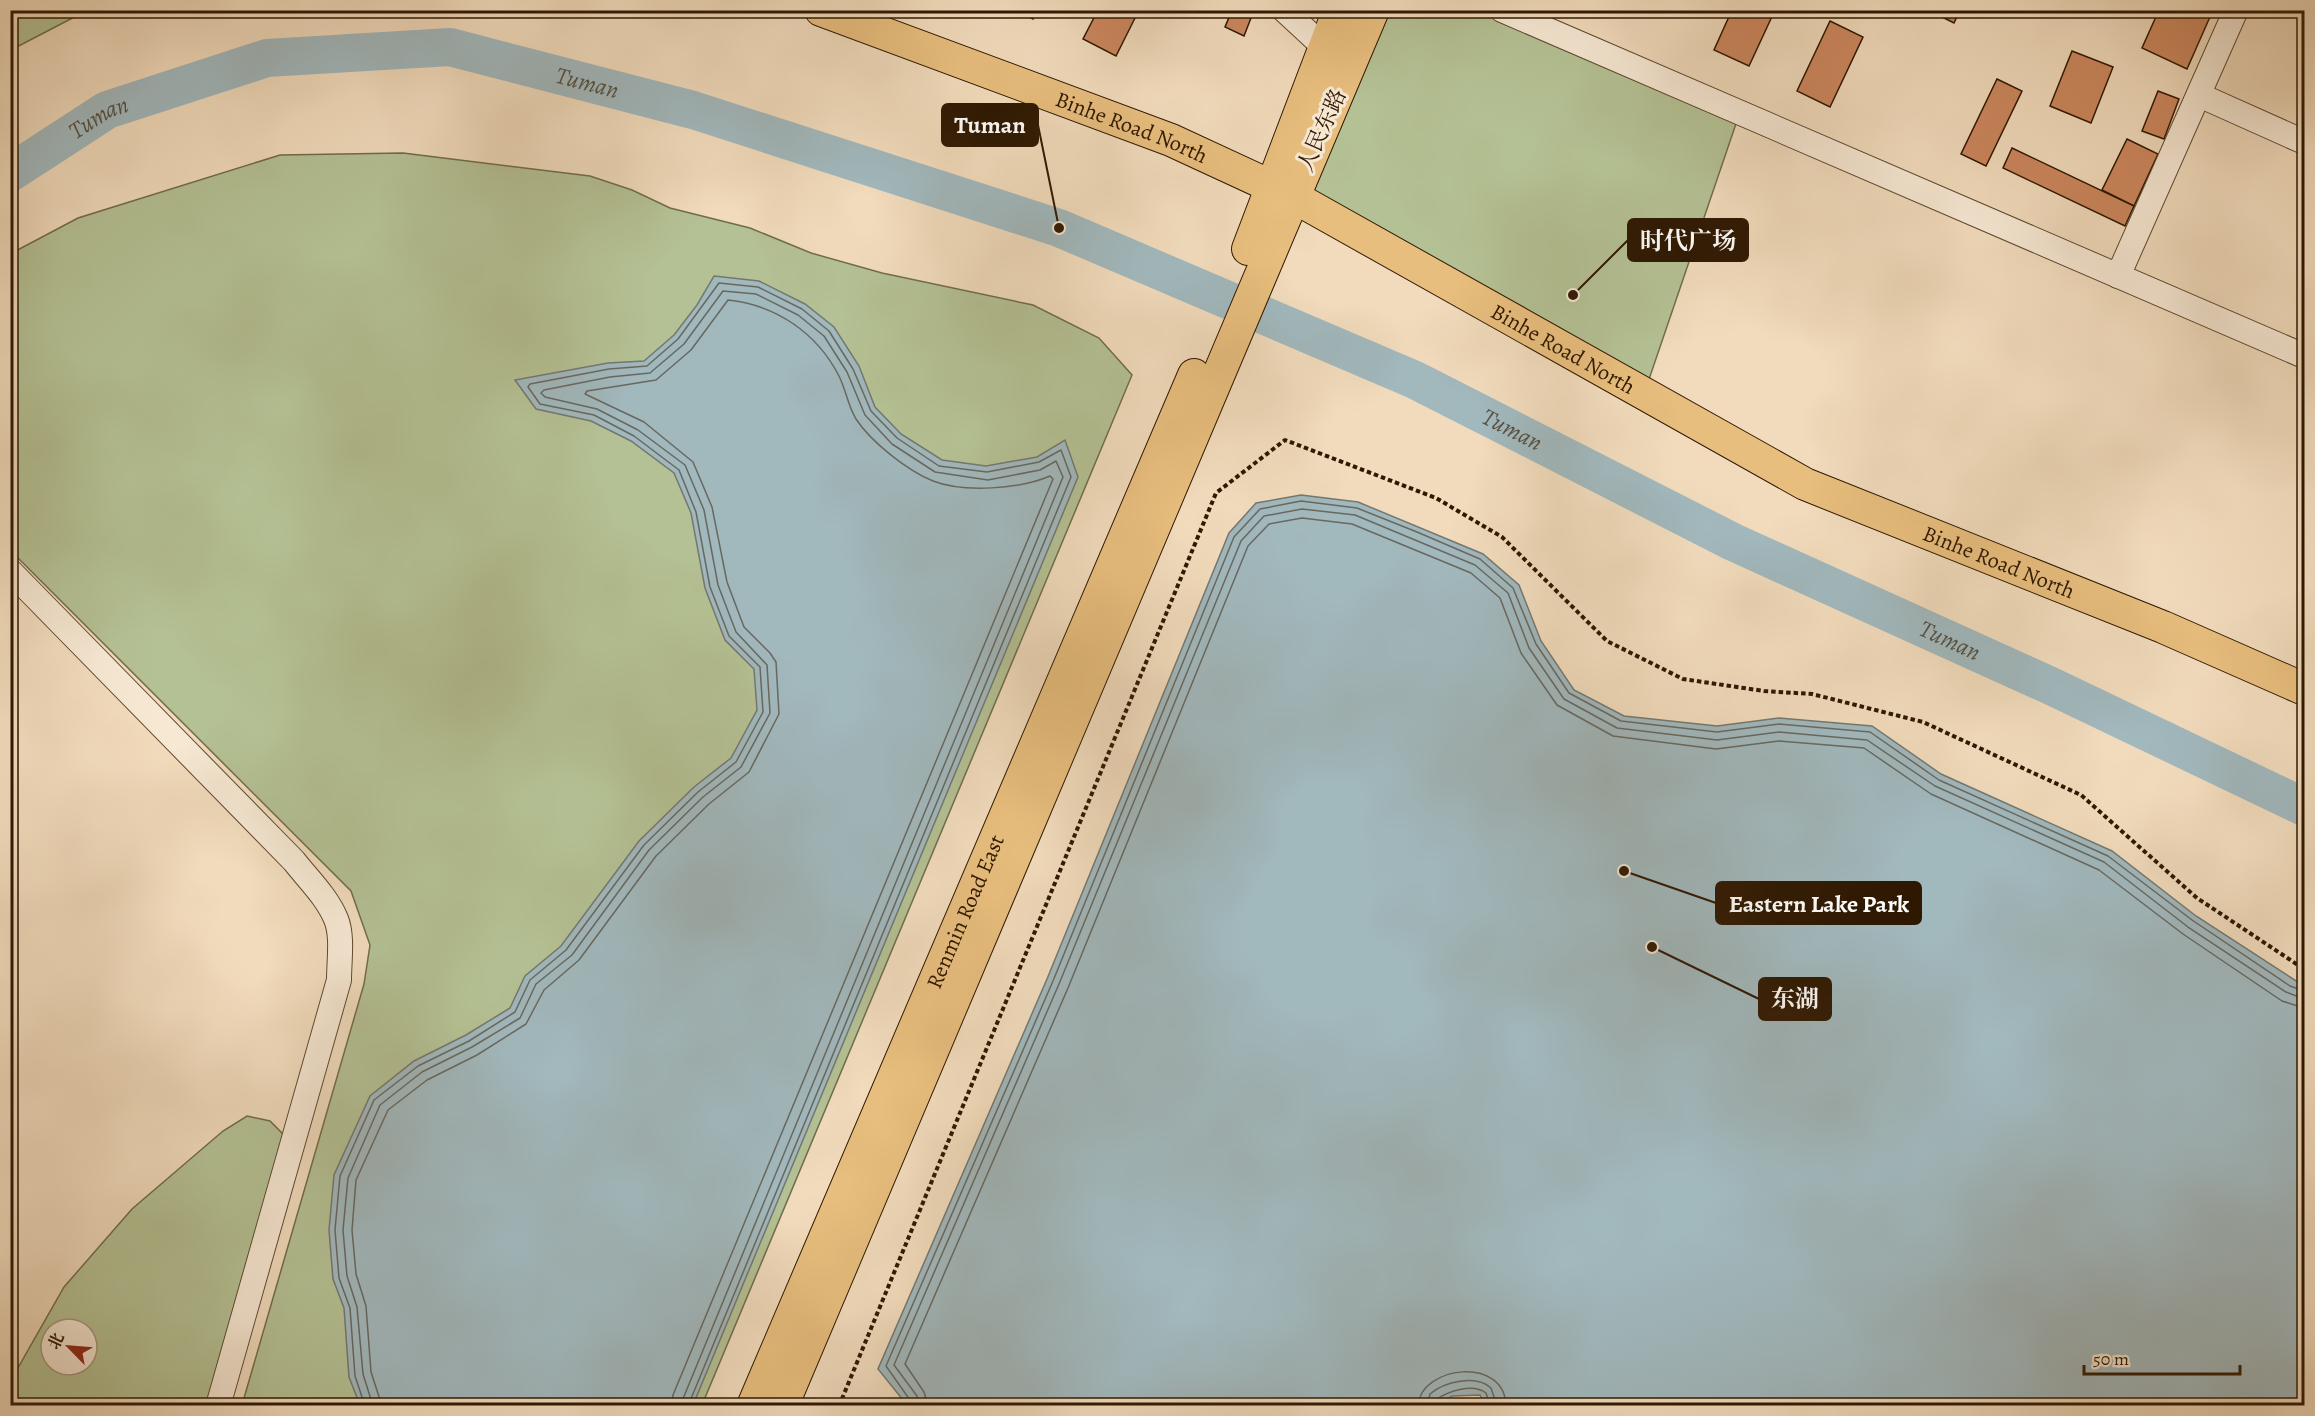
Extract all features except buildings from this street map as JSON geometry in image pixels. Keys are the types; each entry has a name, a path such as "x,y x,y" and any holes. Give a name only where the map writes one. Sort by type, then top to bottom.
{"main road":[{"name":"Binhe Road North","path":"821,10 1171,140 1282,191 1805,484 2163,627 2304,689"},
{"name":"人民东路","path":"1188,418 1282,191 1324,47 1339,10"},
{"name":"人民东路","path":"1282,191 1373,10"},
{"name":"Renmin Road East","path":"753,1406 1188,418"},
{"name":"Renmin Road East","path":"782,1406 1188,418"}],"street":[{"path":"1284,10 1324,47"},
{"path":"1502,10 2304,356"},
{"path":"2118,276 2236,10"},
{"path":"2199,95 2304,141"},
{"path":"10,571 294,861 324,899 336,920 340,949 339,980 218,1406"}],"path":[{"path":"839,1406 1216,494 1285,440 1436,498 1502,537 1606,641 1683,679 1764,691 1812,694 1923,722 2081,795 2197,898 2304,969"}],"green space":[{"path":"11,10 86,10 86,11 11,50"},
{"path":"1373,11 1502,11 1740,112 1644,394 1292,196"},
{"path":"403,153 590,176 632,190 670,208 750,228 811,253 882,273 1033,305 1099,338 1132,375 702,1405 242,1405 364,984 370,945 351,891 11,551 10,254 78,218 280,155"},
{"path":"247,1116 270,1121 284,1135 207,1405 11,1405 10,1382 39,1331 39,1377 99,1377 99,1317 47,1317 64,1287 132,1209 223,1131"}],"water":[{"path":"714,276 759,281 805,304 834,327 859,366 875,407 901,434 942,460 986,466 1037,457 1065,440 1078,477 693,1405 360,1405 349,1377 344,1308 333,1279 329,1230 334,1175 370,1096 414,1061 466,1035 510,1008 525,976 561,946 639,841 694,787 731,758 757,710 754,669 725,640 705,588 691,513 674,473 631,441 591,421 536,409 515,380 608,363 644,361 674,335 697,305"},
{"path":"1301,495 1358,502 1483,554 1519,585 1541,641 1574,690 1624,716 1717,726 1779,718 1872,726 1941,774 2112,851 2196,916 2304,986 2304,1405 1485,1406 1480,1395 1452,1396 1436,1406 907,1405 878,1369 1047,979 1229,533 1256,503"}],"waterway":[{"name":"Tuman","path":"10,173 107,110 267,58 450,47 693,110 1059,228 1415,380 1733,542 2051,686 2304,807"}],"place":[{"name":"Tuman","path":"1059,228"},
{"name":"时代广场","path":"1573,295"},
{"name":"Eastern Lake Park","path":"1624,871"},
{"name":"东湖","path":"1652,947"}]}
